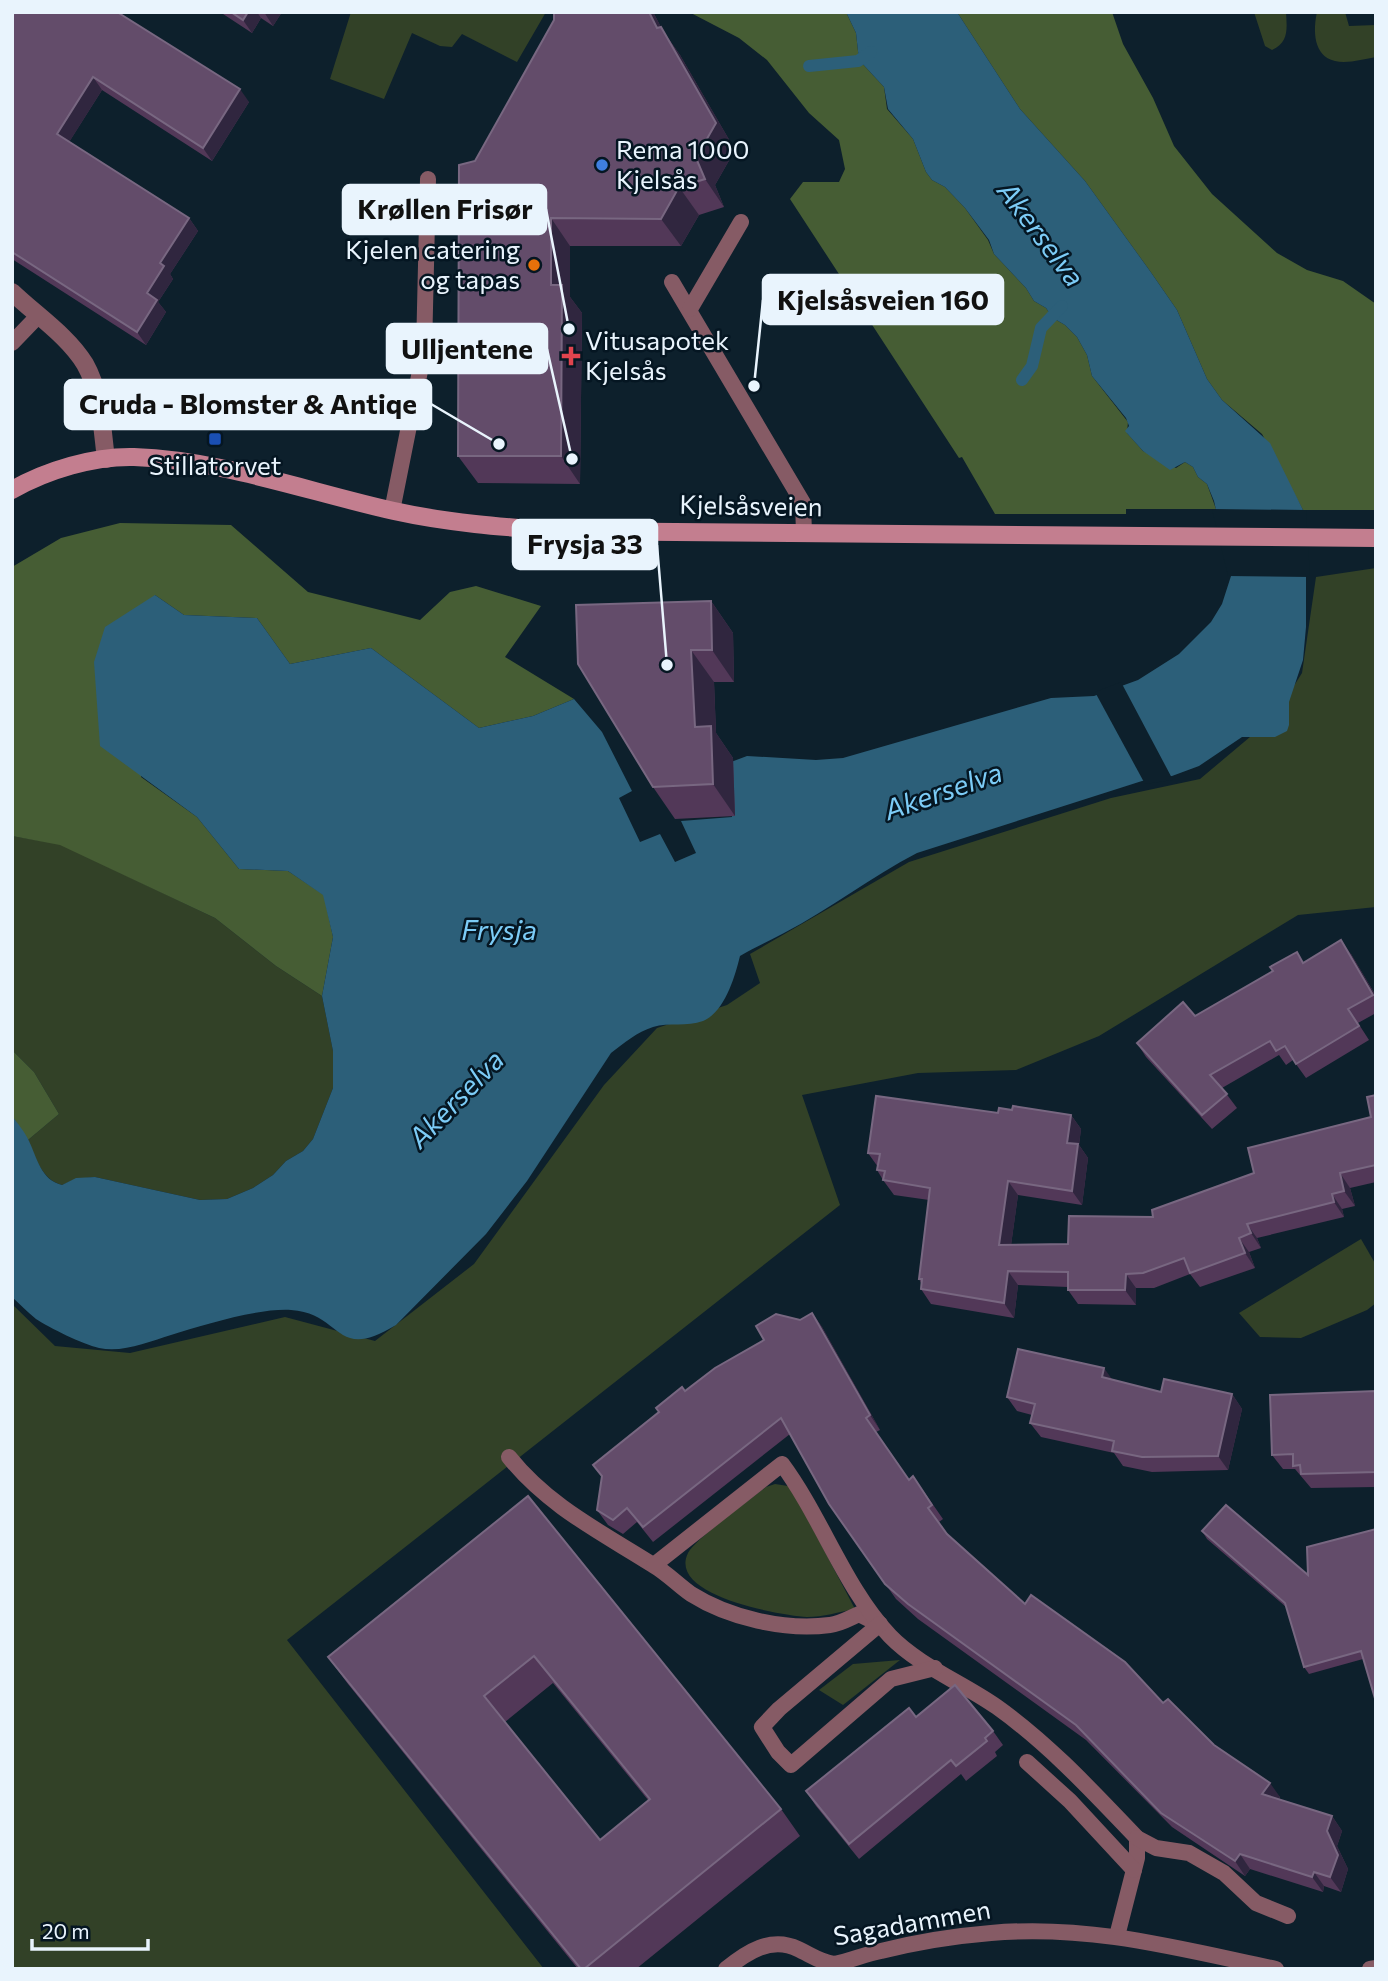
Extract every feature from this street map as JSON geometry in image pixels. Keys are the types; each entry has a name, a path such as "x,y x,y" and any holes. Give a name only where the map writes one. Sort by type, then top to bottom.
{"main road":[{"name":"Kjelsåsveien","path":"12,490 26,482 67,468 106,459 133,457 197,465 438,520 557,531 1376,538"}],"street":[{"path":"12,292 64,338 85,365 99,402 106,459"}],"lane":[{"path":"392,511 424,351 428,179"},
{"path":"690,309 741,222"},
{"path":"672,282 803,503 804,533"},
{"path":"12,343 38,316"},
{"path":"509,1457 526,1478 552,1501 654,1565 692,1594 760,1621 807,1626 832,1625 859,1614 880,1624"},
{"path":"654,1565 782,1464 800,1489 863,1602 906,1650 997,1707 1037,1737 1137,1838 1156,1848 1189,1853 1224,1873 1256,1903 1288,1916"},
{"path":"880,1624 779,1709 762,1727 778,1752 791,1765 891,1679 935,1668"},
{"path":"1027,1762 1070,1801 1134,1870"},
{"path":"1117,1937 1137,1858 1137,1838"},
{"name":"Sagadammen","path":"726,1969 746,1953 776,1944 788,1945 822,1962 834,1964 921,1941 1032,1931 1117,1937 1164,1944 1276,1969"},
{"path":"1370,1969 1376,1968"}],"green space":[{"path":"351,12 546,12 517,62 462,34 452,47 440,46 412,33 384,99 330,79"},
{"path":"689,12 846,12 856,33 859,60 884,87 887,109 913,139 926,172 965,208 988,240 994,254 1026,288 1034,301 1046,308 1053,318 1077,337 1087,355 1092,376 1128,422 1127,433 1143,451 1176,468 1185,462 1193,467 1198,477 1207,484 1216,509 1126,509 1126,514 995,514 962,457 959,458 790,199 803,182 839,182 845,169 839,140 809,113 767,60 739,38"},
{"path":"957,12 1112,12 1123,44 1153,98 1174,146 1212,194 1277,253 1307,270 1343,281 1376,304 1376,510 1303,510 1262,434 1222,400 1207,379 1177,310 1150,271 1085,181 1020,109"},
{"path":"1254,12 1286,12 1284,39 1278,47 1272,50 1265,46"},
{"path":"1317,12 1345,12 1349,26 1376,25 1376,57 1345,62 1335,61 1322,54 1316,41"},
{"path":"120,523 231,525 308,592 420,620 450,592 476,586 541,606 505,657 574,699 533,716 479,728 371,648 290,664 257,618 184,615 155,595 141,777 197,817 239,869 288,871 324,895 333,937 322,996 276,966 215,918 60,845 12,836 12,567 61,538"},
{"path":"1376,568 1376,907 1298,915 1099,1036 1016,1070 918,1073 802,1095 840,1205 287,1640 544,1969 12,1969 12,1304 55,1346 130,1353 285,1317 375,1341 474,1264 604,1085 657,1028 727,1005 760,983 750,954 909,862 1111,798 1200,779 1275,716 1302,673 1316,577"},
{"path":"12,836 60,844 215,918 276,966 322,996 333,1051 333,1088 313,1139 303,1151 253,1188 227,1199 200,1200 95,1177 76,1179 62,1185 44,1173 28,1140 59,1114 34,1072 12,1050"},
{"path":"12,1050 34,1072 59,1114 28,1140 12,1116"},
{"path":"1361,1239 1376,1265 1376,1303 1367,1310 1301,1338 1260,1337 1239,1313"},
{"path":"775,1484 788,1486 793,1491 855,1609 813,1617 774,1612 709,1592 694,1581 686,1568 688,1553 693,1546 766,1487"},
{"path":"900,1660 843,1705 819,1690 853,1664"}],"water":[{"name":"Frysja","path":"846,12 957,12 1020,109 1085,181 1177,310 1207,379 1222,400 1270,443 1303,510 1306,627 1303,660 1289,702 1287,731 1275,737 1242,737 1199,766 1172,776 1142,781 917,853 801,924 740,956 728,993 711,1016 697,1023 647,1029 611,1053 527,1181 486,1234 396,1325 376,1335 361,1339 349,1338 308,1313 278,1310 231,1318 135,1346 108,1349 75,1339 36,1319 12,1297 12,1116 27,1138 44,1173 62,1185 76,1178 95,1177 200,1200 227,1199 253,1188 303,1151 313,1139 333,1088 333,1051 322,996 333,937 323,895 288,871 239,869 197,817 100,746 94,662 105,627 155,595 184,615 257,618 290,664 371,648 479,728 533,716 574,699 602,732 632,791 619,798 640,842 660,834 675,862 696,853 681,821 732,817 731,762 747,756 816,760 843,758 1051,698 1094,696 1138,680 1179,654 1211,622 1222,604 1231,576 1214,501 1207,484 1198,477 1193,467 1185,462 1170,470 1143,451 1125,431 1129,426 1126,418 1092,376 1087,355 1077,337 1053,318 1046,308 1034,301 1026,288 994,254 989,240 965,208 945,187 932,180 913,139 888,109 884,87 859,60 856,33"}],"pier":[{"path":"1212,509 1306,510 1310,577 1228,576"},
{"path":"1121,682 1173,780 1145,784 1095,692"}],"building":[{"path":"15,12 117,12 240,89 203,148 93,77 57,134 189,218 160,263 164,266 147,293 157,300 137,332 12,252 12,16"},
{"path":"231,12 248,12 243,20"},
{"path":"554,12 649,12 657,28 661,27 716,123 696,158 705,179 679,187 661,219 551,218 551,285 562,285 561,456 458,456 459,165 475,161 554,20"},
{"path":"711,601 712,650 691,650 695,727 711,726 713,784 653,787 578,664 576,605"},
{"path":"1341,940 1373,995 1348,1009 1359,1026 1296,1064 1285,1046 1276,1051 1270,1041 1210,1075 1227,1094 1202,1115 1137,1043 1183,1002 1195,1016 1273,971 1270,967 1297,952 1303,963"},
{"path":"1376,1095 1376,1165 1340,1173 1344,1191 1332,1194 1334,1202 1247,1224 1251,1233 1239,1238 1245,1253 1190,1273 1184,1258 1143,1273 1126,1274 1125,1290 1068,1290 1068,1272 1008,1271 1004,1303 921,1289 922,1279 919,1279 930,1188 883,1180 885,1171 877,1170 880,1154 868,1153 876,1096 998,1113 999,1108 1012,1110 1013,1106 1071,1115 1067,1143 1078,1144 1072,1191 1008,1181 999,1245 1068,1244 1069,1216 1153,1217 1152,1210 1254,1173 1248,1148 1371,1117 1367,1097"},
{"path":"812,1313 870,1415 866,1418 909,1480 913,1476 932,1505 928,1508 947,1534 1025,1604 1031,1595 1125,1662 1163,1703 1168,1699 1214,1745 1270,1783 1262,1794 1332,1816 1327,1831 1338,1855 1330,1877 1314,1872 1312,1877 1240,1854 1235,1861 1161,1813 1076,1725 908,1604 885,1584 829,1504 781,1418 643,1527 627,1508 613,1520 597,1510 602,1476 593,1465 659,1412 656,1408 682,1387 685,1391 715,1368 764,1340 756,1326 776,1314 800,1320"},
{"path":"1018,1349 1104,1368 1102,1377 1161,1392 1164,1379 1232,1394 1218,1456 1142,1457 1112,1451 1114,1441 1030,1423 1035,1404 1007,1397"},
{"path":"1376,1391 1376,1472 1301,1474 1300,1465 1293,1466 1293,1454 1272,1455 1270,1395"},
{"path":"528,1496 781,1809 581,1969 328,1657","holes":["534,1656 650,1799 600,1840 484,1696"]},
{"path":"1226,1505 1308,1575 1307,1547 1376,1529 1376,1702 1361,1651 1304,1667 1285,1603 1202,1531"},
{"path":"955,1685 993,1731 985,1738 987,1741 956,1766 951,1760 849,1844 806,1791 909,1708 916,1717"}],"waterway":[{"path":"809,66 858,61 871,52"},
{"name":"Akerselva","path":"1022,380 1032,366 1041,328 1062,306"}],"place":[{"name":"Rema 1000 Kjelsås","path":"602,165"},
{"name":"Kjelen catering og tapas","path":"534,265"},
{"name":"Krøllen Frisør","path":"569,329"},
{"name":"Vitusapotek Kjelsås","path":"571,356"},
{"name":"Kjelsåsveien 160","path":"754,386"},
{"name":"Stillatorvet","path":"215,439"},
{"name":"Cruda - Blomster & Antiqe","path":"499,444"},
{"name":"Ulljentene","path":"572,459"},
{"name":"Frysja 33","path":"667,665"}]}
